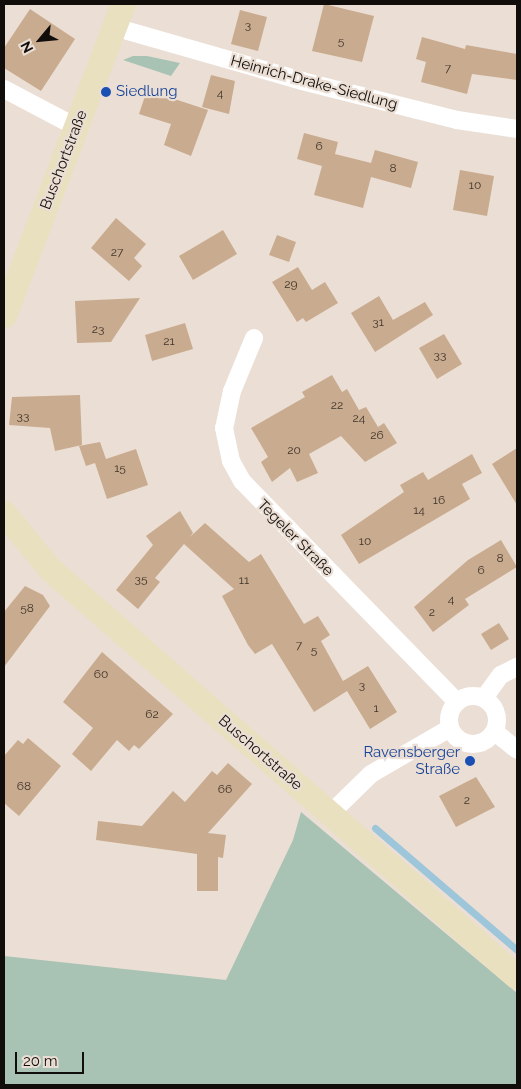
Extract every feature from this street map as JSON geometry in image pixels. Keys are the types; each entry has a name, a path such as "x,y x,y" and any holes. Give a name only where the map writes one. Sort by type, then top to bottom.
{"main road":[{"name":"Buschortstraße","path":"4,315 123,4"},
{"name":"Buschortstraße","path":"6,521 50,569 517,977"}],"street":[{"name":"Heinrich-Drake-Siedlung","path":"114,27 312,84 457,120 517,129"},
{"path":"4,90 76,127"},
{"name":"Tegeler Straße","path":"254,338 232,391 224,428 231,461 242,481 457,702"},
{"path":"495,732 477,745 456,737 450,728 451,709 457,702 484,698 500,675 517,667"},
{"path":"484,698 496,712 495,732"},
{"path":"330,814 371,774 450,728"},
{"path":"495,732 517,750"}],"green space":[{"path":"133,56 147,56 180,63 171,76 123,60"},
{"path":"301,812 517,993 517,1085 4,1085 4,956 226,980 293,840"}],"building":[{"path":"324,4 374,16 362,62 312,51"},
{"path":"30,9 75,39 41,91 4,68 4,48"},
{"path":"240,10 267,17 258,51 231,44"},
{"path":"422,37 465,49 466,45 517,54 517,80 472,74 467,94 421,82 426,62 416,59"},
{"path":"211,75 235,81 229,114 202,107"},
{"path":"147,90 208,110 191,156 164,145 171,124 139,114"},
{"path":"304,133 338,142 335,154 371,163 375,150 418,162 411,188 371,177 363,208 314,195 322,166 297,159"},
{"path":"460,170 494,176 487,216 453,210"},
{"path":"116,218 146,244 134,258 142,266 129,281 91,248"},
{"path":"223,230 237,254 193,280 179,256"},
{"path":"277,235 296,242 289,262 269,255"},
{"path":"298,267 312,290 325,282 338,303 306,322 303,318 297,322 272,282"},
{"path":"379,296 393,320 425,302 433,315 375,352 351,313"},
{"path":"140,298 111,342 77,343 75,301"},
{"path":"185,323 193,349 152,361 145,335"},
{"path":"444,334 462,364 437,379 419,348"},
{"path":"332,375 342,392 347,389 359,410 366,407 378,427 384,423 397,443 365,462 341,436 309,454 318,473 297,482 290,468 272,482 261,462 268,457 251,428 305,397 302,392"},
{"path":"80,395 82,445 55,451 50,428 9,425 12,397"},
{"path":"100,442 106,459 136,449 148,485 107,499 95,463 86,466 79,446"},
{"path":"517,448 517,505 492,464"},
{"path":"472,454 482,473 462,484 470,499 359,564 341,535 404,492 400,485 423,472 428,480"},
{"path":"180,511 193,533 190,537 205,523 249,562 261,554 304,624 318,616 330,635 321,641 343,681 368,666 397,712 370,729 347,691 314,712 272,644 255,654 248,645 222,596 234,589 184,544 155,578 160,582 138,609 116,590 153,545 146,536"},
{"path":"501,540 517,567 465,599 469,605 433,632 414,607 468,560"},
{"path":"25,586 43,595 50,606 4,667 4,612"},
{"path":"499,623 509,639 491,650 481,634"},
{"path":"102,652 173,714 139,749 134,745 129,751 117,740 91,771 72,754 93,728 63,702"},
{"path":"28,738 61,766 19,816 4,803 4,756 18,740 23,744"},
{"path":"228,763 252,784 208,833 226,835 223,858 218,857 218,891 197,891 197,854 96,840 98,821 142,826 173,791 185,802 212,771 217,775"},
{"path":"476,777 495,807 456,827 439,796"}],"waterway":[{"path":"375,828 517,950"}],"place":[{"name":"Siedlung","path":"106,92"},
{"name":"Ravensberger Straße","path":"470,761"}]}
